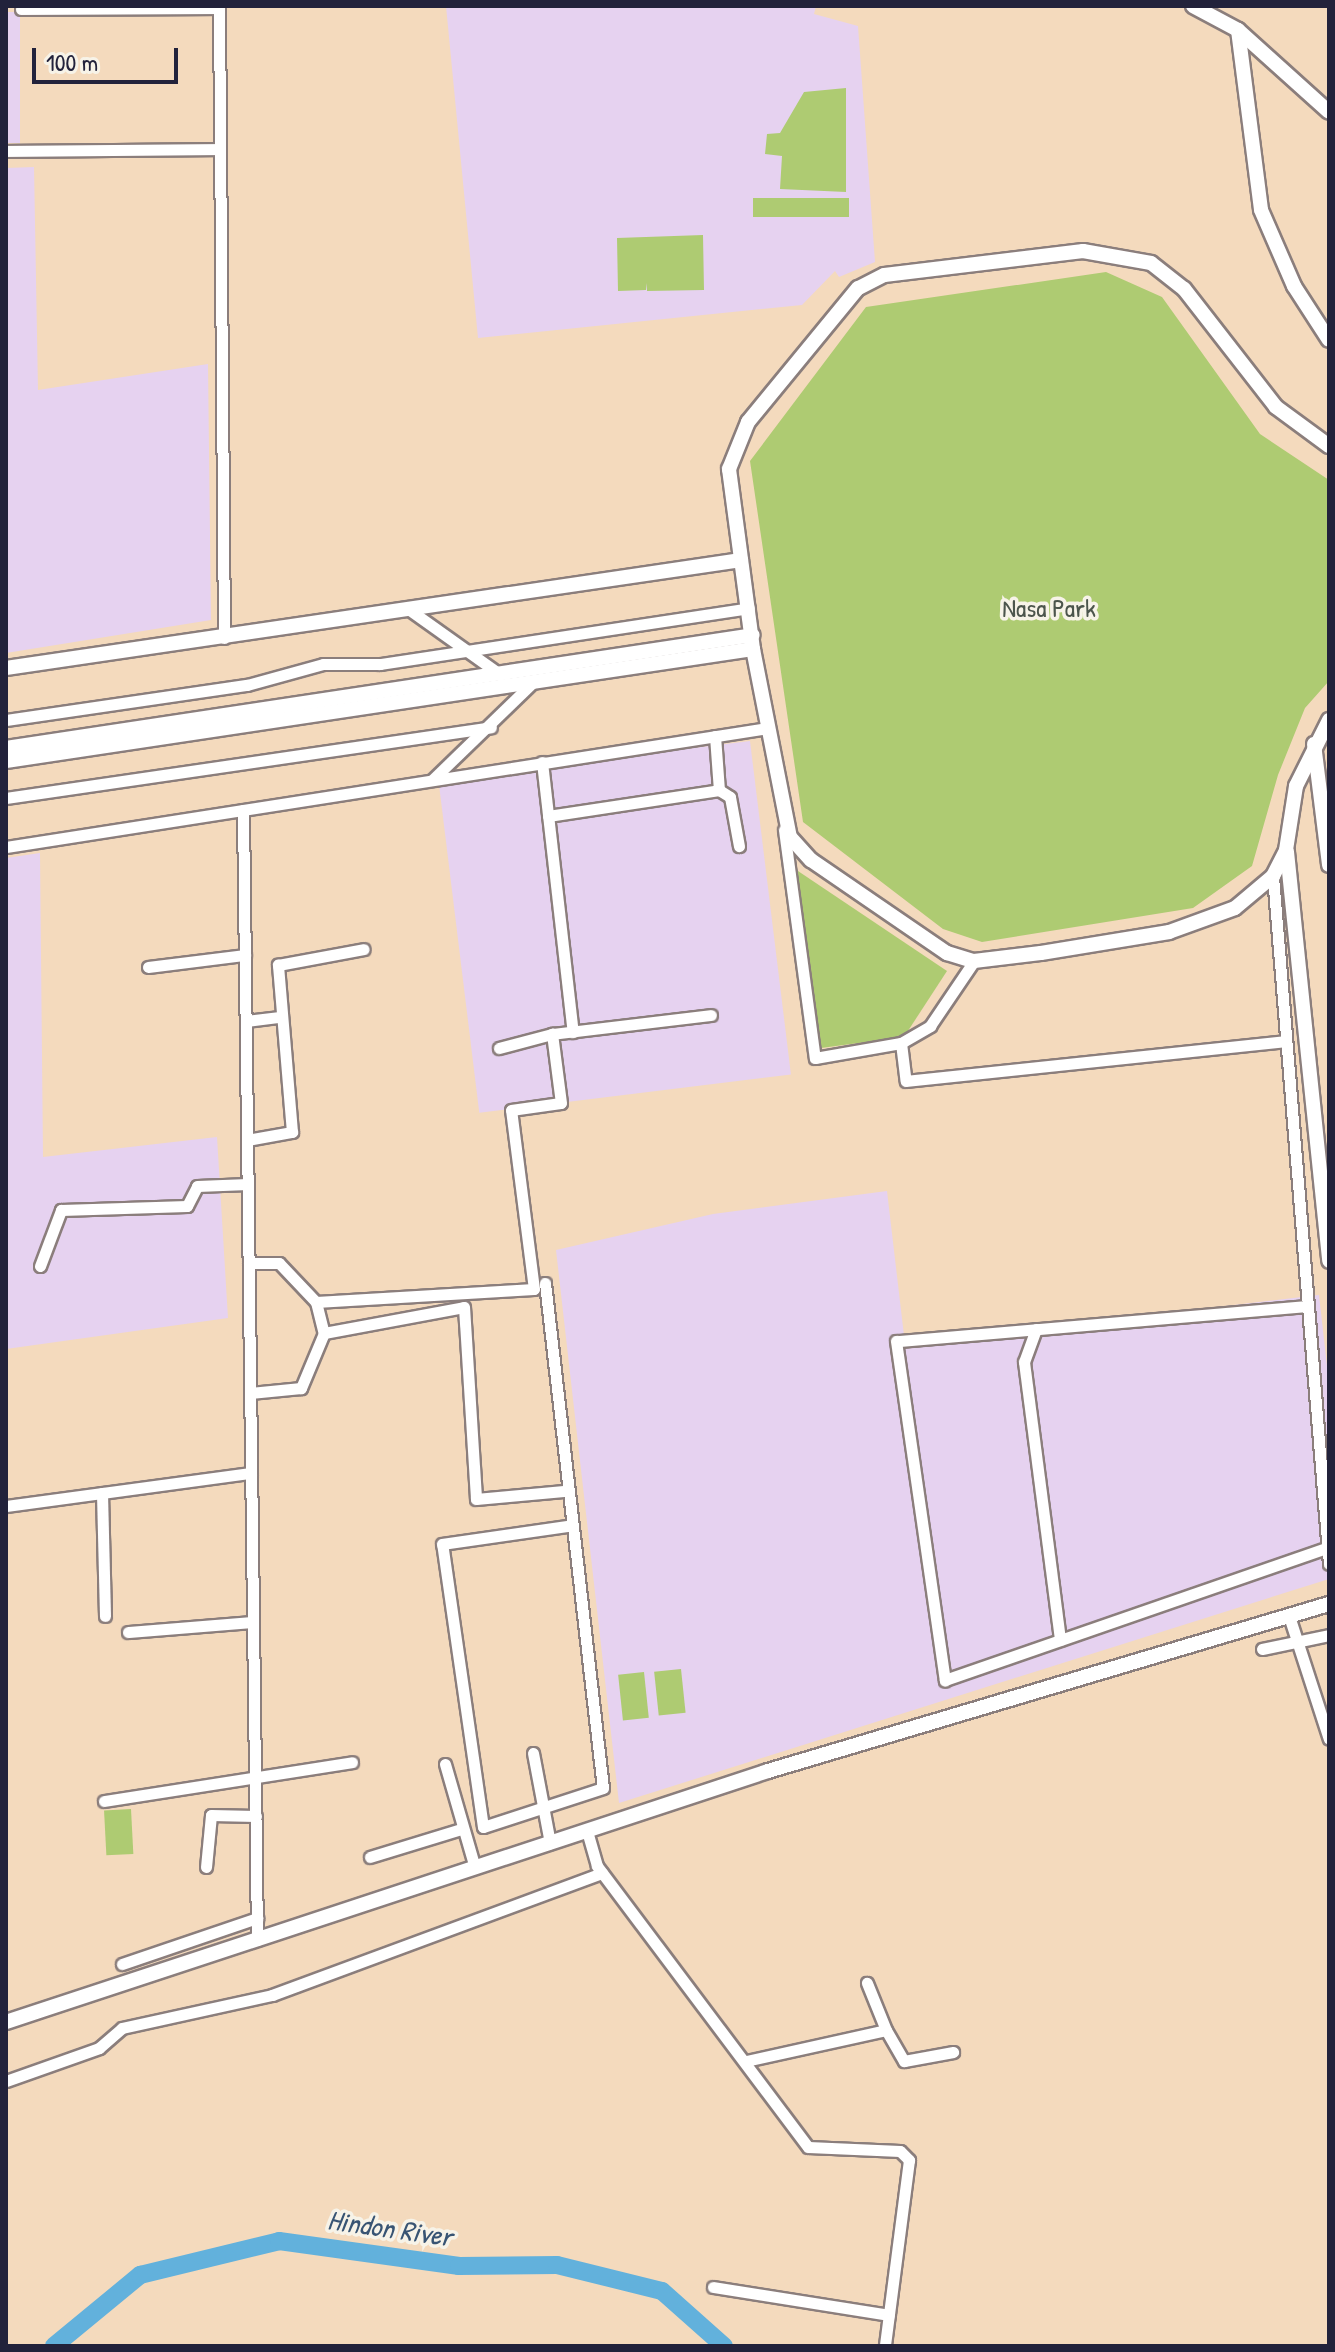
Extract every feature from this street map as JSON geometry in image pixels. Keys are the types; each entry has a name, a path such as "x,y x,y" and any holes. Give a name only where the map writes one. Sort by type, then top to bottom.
{"street":[{"path":"1193,6 1238,30 1329,112"},
{"path":"21,9 219,7 224,638"},
{"path":"1238,30 1261,210 1294,286 1329,340"},
{"path":"6,151 220,149"},
{"path":"974,961 930,1026 901,1043 815,1058 782,814 741,560 729,469 734,449 833,315 858,288 884,275 1083,251 1151,263 1207,313 1276,407 1329,446"},
{"path":"6,668 411,611 741,560"},
{"path":"6,720 247,685 323,664 466,650 749,608"},
{"path":"411,611 501,675"},
{"path":"6,748 501,675 753,642"},
{"path":"6,761 533,682 753,642"},
{"path":"433,779 491,727 533,682"},
{"path":"1329,720 1314,744 1296,786 1286,850 1329,1261"},
{"path":"6,798 491,727"},
{"path":"6,847 768,728"},
{"path":"715,736 719,790"},
{"path":"1314,744 1329,865"},
{"path":"542,762 573,1032"},
{"path":"548,816 719,790 730,797 739,846"},
{"path":"243,810 257,1940"},
{"path":"782,814 790,837 811,860 921,938 974,961 1169,932 1235,908 1273,876 1286,850"},
{"path":"1273,876 1329,1564"},
{"path":"247,1140 292,1132 278,965 364,949"},
{"path":"148,967 245,955"},
{"path":"499,1048 552,1034 711,1015"},
{"path":"246,1021 280,1017"},
{"path":"316,1302 534,1289 511,1110 561,1103 552,1034"},
{"path":"901,1043 906,1081 1286,1041"},
{"path":"1315,1129 1329,1141"},
{"path":"40,1266 61,1210 187,1206 197,1186 248,1184"},
{"path":"249,1263 279,1263 316,1302 324,1333 301,1388 250,1393"},
{"path":"545,1283 567,1526 603,1788 544,1810 483,1827 442,1544 567,1526"},
{"path":"1307,1306 896,1341 945,1680 1327,1548"},
{"path":"324,1333 464,1307 476,1499 564,1491"},
{"path":"1036,1329 1024,1362 1060,1640"},
{"path":"6,1506 251,1473"},
{"path":"102,1493 105,1616"},
{"path":"6,2022 587,1831 1329,1604"},
{"path":"1289,1616 1329,1739"},
{"path":"128,1632 253,1622"},
{"path":"1262,1649 1297,1645 1329,1635"},
{"path":"533,1753 550,1843"},
{"path":"104,1801 255,1774 352,1762"},
{"path":"445,1764 461,1829 475,1868"},
{"path":"206,1867 211,1815 256,1816"},
{"path":"370,1857 461,1829"},
{"path":"587,1831 602,1873 808,2147 900,2151 909,2160 885,2346"},
{"path":"6,2081 99,2048 122,2028 272,1995 602,1873"},
{"path":"122,1964 257,1918"},
{"path":"867,1983 886,2030 904,2061 953,2052"},
{"path":"746,2061 886,2030"},
{"path":"713,2287 889,2315"}],"shaded area":[{"path":"446,6 816,6 814,14 858,26 875,262 839,277 835,271 802,305 478,338"},
{"path":"6,12 20,12 20,143 6,143"},
{"path":"34,167 38,390 208,364 211,620 6,653 6,168"},
{"path":"750,741 791,1074 479,1113 438,779"},
{"path":"40,853 43,1157 217,1137 228,1318 6,1349 6,858"},
{"path":"887,1191 905,1344 1319,1295 1329,1384 1329,1579 619,1803 556,1250 713,1214"}],"green space":[{"path":"846,88 846,192 780,189 782,156 765,154 767,134 780,133 804,92"},
{"path":"753,198 849,198 849,217 753,217"},
{"path":"703,235 704,290 647,291 647,283 646,290 618,291 617,238"},
{"name":"Nasa Park","path":"1106,272 1162,297 1260,434 1329,480 1329,681 1305,708 1278,775 1252,866 1193,908 982,942 943,929 803,822 750,461 866,307"},
{"path":"795,869 947,971 904,1037 821,1048"},
{"path":"681,1669 686,1713 659,1716 654,1672"},
{"path":"644,1672 649,1718 623,1720 618,1675"},
{"path":"131,1809 133,1854 106,1855 104,1810"}],"waterway":[{"name":"Hindon River","path":"54,2346 140,2275 279,2241 459,2266 557,2265 662,2291 724,2346"}]}
